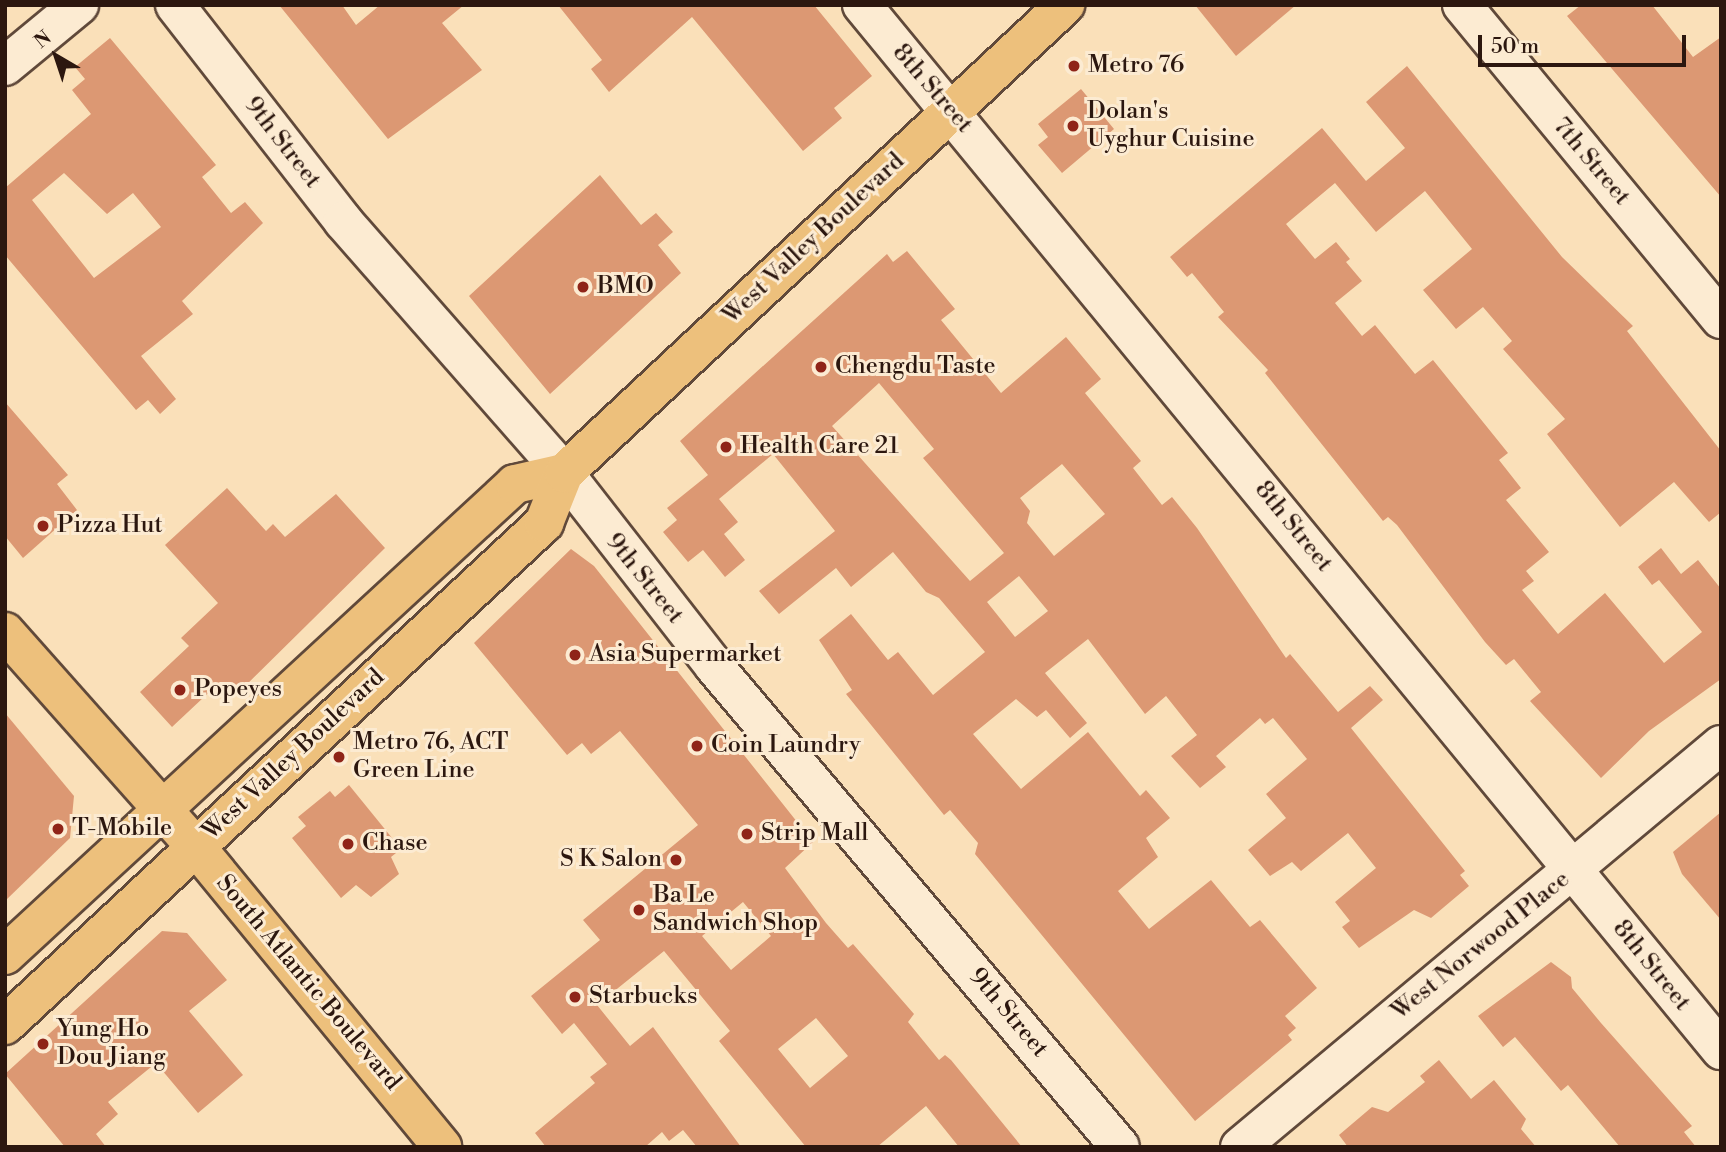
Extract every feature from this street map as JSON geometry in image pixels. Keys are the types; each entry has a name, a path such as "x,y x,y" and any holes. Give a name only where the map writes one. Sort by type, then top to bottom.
{"main road":[{"name":"West Valley Boulevard","path":"5,1024 544,523 564,473 1065,5"},
{"name":"West Valley Boulevard","path":"5,955 515,484 564,473"},
{"name":"South Atlantic Boulevard","path":"5,632 196,847 442,1147"}],"street":[{"path":"5,66 79,5"},
{"name":"9th Street","path":"175,5 343,221 564,473 715,666 1120,1147"},
{"name":"8th Street","path":"862,5 1721,1050"},
{"name":"7th Street","path":"1462,5 1721,319"},
{"name":"West Norwood Place","path":"1240,1147 1721,745"}],"building":[{"path":"279,5 342,5 356,25 380,5 464,5 442,23 482,70 388,139"},
{"path":"558,5 814,5 872,76 834,108 842,118 803,151 692,17 609,92 591,69 602,60"},
{"path":"1195,5 1296,5 1236,56"},
{"path":"1581,5 1652,5 1693,57 1721,37 1721,197 1567,16"},
{"path":"110,38 216,165 202,177 231,213 245,202 263,223 182,301 193,314 141,356 176,399 160,414 148,400 136,410 5,255 5,188 91,114 72,90 85,79 75,67","holes":["64,173 107,214 133,193 161,227 94,278 32,200"]},
{"path":"1407,66 1562,257 1633,326 1627,331 1721,451 1721,512 1709,522 1674,482 1620,527 1547,434 1565,419 1503,349 1512,341 1483,307 1456,329 1423,290 1472,249 1425,191 1376,232 1335,183 1286,224 1315,259 1336,242 1350,259 1346,262 1362,281 1335,303 1362,336 1375,325 1415,374 1433,360 1508,453 1499,460 1521,488 1506,500 1549,552 1526,571 1534,581 1522,590 1558,634 1605,593 1664,663 1702,632 1659,580 1652,585 1638,567 1661,548 1681,574 1698,560 1721,589 1721,679 1649,731 1601,778 1530,701 1541,692 1514,659 1506,665 1485,642 1397,525 1388,517 1383,521 1265,373 1268,370 1218,317 1224,312 1192,273 1187,277 1170,257 1322,128 1366,181 1405,148 1366,102"},
{"path":"1081,89 1114,129 1062,173 1038,145 1048,137 1038,124"},
{"path":"600,175 641,225 656,213 673,232 658,245 681,273 550,394 469,296"},
{"path":"907,251 955,309 941,320 1001,393 1066,337 1101,379 1085,393 1141,461 1133,468 1162,505 1172,497 1197,528 1286,658 1290,654 1338,712 1370,686 1383,700 1351,728 1465,871 1460,875 1469,886 1431,918 1414,910 1359,948 1342,927 1350,921 1335,902 1376,868 1348,833 1301,871 1292,862 1270,876 1248,850 1286,818 1266,794 1307,759 1273,718 1265,724 1260,718 1216,756 1226,767 1200,788 1171,756 1197,735 1166,696 1145,714 1088,639 1045,673 1087,723 1070,738 1046,710 1037,717 1016,699 973,734 1021,789 1088,732 1140,796 1146,790 1170,818 1146,838 1158,857 1118,891 1149,929 1211,880 1250,927 1260,920 1317,988 1285,1016 1296,1028 1288,1035 1292,1040 1195,1121 975,854 978,843 950,810 944,815 846,694 852,690 819,640 851,614 888,660 898,652 933,695 985,652 939,598 926,592 893,552 851,587 836,568 779,614 759,591 835,531 773,454 719,499 738,522 724,534 745,560 725,577 703,550 688,562 663,532 677,520 667,508 708,475 680,441 887,254 893,262","holes":["879,383 934,449 923,458 1004,553 970,581 832,426","1062,464 1105,514 1054,556 1027,523 1030,511 1020,498","1019,576 1048,611 1015,637 987,602"]},
{"path":"5,402 68,475 57,484 77,510 23,558 5,536"},
{"path":"227,488 266,531 273,524 285,537 336,494 385,548 234,697 220,682 172,727 140,692 189,646 181,638 218,603 165,545"},
{"path":"571,549 594,566 813,842 785,868 848,948 853,944 914,1014 908,1022 939,1060 945,1055 951,1060 1022,1147 959,1147 926,1106 877,1147 806,1147 719,1041 730,1031 664,951 597,1005 630,1046 653,1027 741,1147 697,1147 683,1130 669,1141 662,1132 645,1147 546,1147 535,1133 595,1083 590,1077 607,1064 574,1023 562,1034 531,996 600,940 583,920 698,825 620,731 591,754 582,743 567,755 474,643","holes":["743,902 771,936 731,970 702,936","816,1018 848,1056 810,1088 778,1049"]},
{"path":"5,713 74,796 70,838 5,901"},
{"path":"349,785 401,849 391,857 399,874 371,897 356,885 341,898 292,838 306,826 298,817 330,791 335,797"},
{"path":"1721,812 1721,920 1682,874 1673,852"},
{"path":"162,931 187,933 227,980 189,1011 243,1075 198,1113 156,1063 108,1102 118,1114 96,1134 106,1147 65,1147 5,1074"},
{"path":"1551,962 1571,977 1572,988 1692,1126 1684,1132 1696,1147 1620,1147 1568,1085 1561,1091 1515,1037 1503,1047 1478,1016"},
{"path":"1439,1060 1471,1099 1494,1080 1526,1119 1521,1129 1536,1147 1348,1147 1339,1135 1372,1107 1388,1112 1425,1082 1420,1076"}],"place":[{"name":"Metro 76","path":"1074,66"},
{"name":"Dolan's Uyghur Cuisine","path":"1073,126"},
{"name":"BMO","path":"583,287"},
{"name":"Chengdu Taste","path":"821,367"},
{"name":"Health Care 21","path":"726,447"},
{"name":"Pizza Hut","path":"43,526"},
{"name":"Asia Supermarket","path":"575,655"},
{"name":"Popeyes","path":"180,690"},
{"name":"Coin Laundry","path":"697,746"},
{"name":"Metro 76, ACT Green Line","path":"339,757"},
{"name":"T-Mobile","path":"58,829"},
{"name":"Strip Mall","path":"747,834"},
{"name":"Chase","path":"348,844"},
{"name":"S K Salon","path":"676,860"},
{"name":"Ba Le Sandwich Shop","path":"639,910"},
{"name":"Starbucks","path":"575,997"},
{"name":"Yung Ho Dou Jiang","path":"43,1044"}]}
